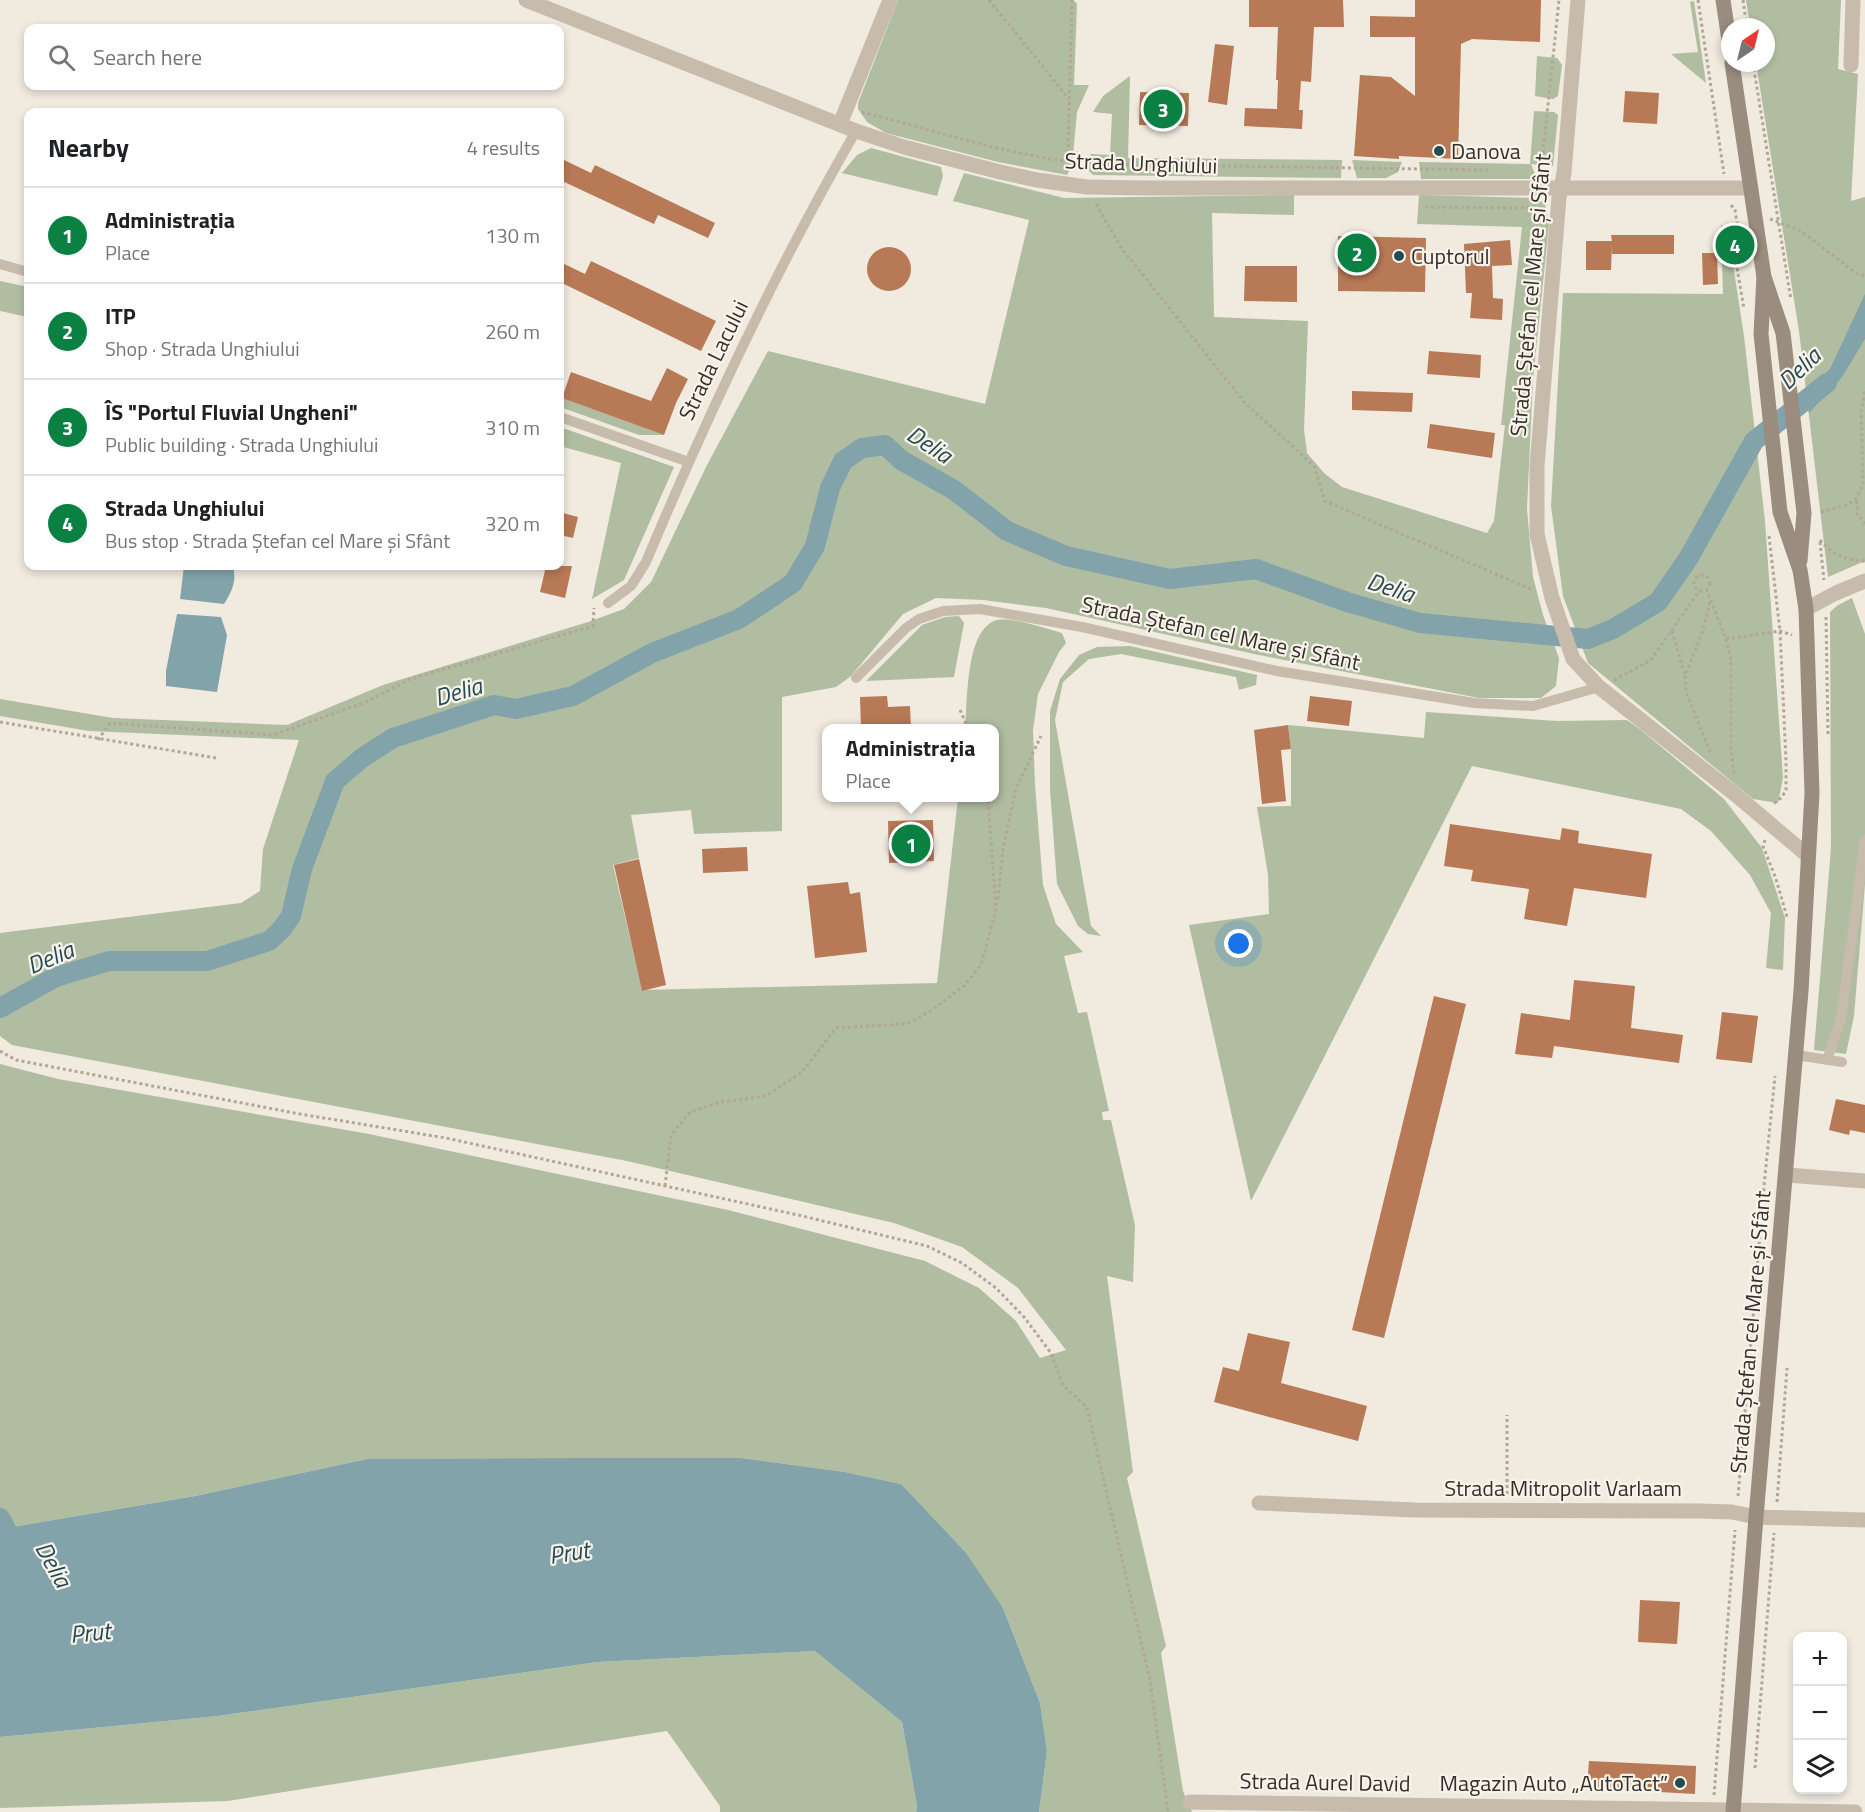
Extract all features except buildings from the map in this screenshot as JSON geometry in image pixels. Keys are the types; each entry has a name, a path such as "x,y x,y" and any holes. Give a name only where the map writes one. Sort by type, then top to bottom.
{"main road":[{"path":"1723,0 1726,18"},
{"name":"Strada Ștefan cel Mare și Sfânt","path":"1733,72 1764,277 1783,333 1810,511 1800,570"},
{"name":"Strada Ștefan cel Mare și Sfânt","path":"1733,1811 1756,1517 1787,1175 1801,991 1812,793 1806,609 1800,570 1780,512 1761,334 1764,277"}],"street":[{"name":"Strada Unghiului","path":"526,0 856,131 904,147 1000,172 1087,187 1751,188"},
{"path":"840,124 890,0"},
{"name":"Strada Ștefan cel Mare și Sfânt","path":"1578,0 1537,466 1537,534 1552,598 1573,660 1599,687 1736,795 1807,855"},
{"path":"1851,65 1853,0"},
{"path":"1806,609 1865,581"},
{"path":"1787,1175 1865,1181"},
{"name":"Strada Mitropolit Varlaam","path":"1259,1503 1414,1510 1700,1511 1737,1513 1756,1517 1865,1520"},
{"name":"Strada Aurel David","path":"1190,1802 1283,1808 1712,1809 1855,1812"}],"lane":[{"name":"Strada Lacului","path":"608,603 631,586 646,562 732,369 820,193 856,131"},
{"path":"0,264 24,271"},
{"path":"564,418 689,462"},
{"name":"Strada Ștefan cel Mare și Sfânt","path":"856,678 906,628 919,619 943,611 980,609 1082,627 1277,671 1474,704 1533,706 1599,687"},
{"path":"1827,1060 1842,1019 1865,840"},
{"path":"1796,1055 1842,1062"}],"path":[{"path":"989,0 1069,100"},
{"path":"1072,0 1068,154 1078,153"},
{"path":"1559,0 1541,171 1564,173"},
{"path":"1698,0 1725,177"},
{"path":"1743,0 1746,18"},
{"path":"1754,72 1792,310"},
{"path":"846,108 942,135 1063,162 1496,170"},
{"path":"1087,187 1119,246 1245,403 1314,466 1325,501 1552,598"},
{"path":"1726,202 1736,210 1742,254 1737,268 1745,312"},
{"path":"1425,207 1559,208"},
{"path":"1755,212 1801,231 1856,273 1865,276"},
{"path":"1810,511 1817,513 1846,505 1856,500 1863,485 1861,413 1865,391"},
{"path":"1856,500 1857,515 1865,525"},
{"path":"1769,531 1780,631 1786,790 1782,797 1771,806 1763,846 1788,918"},
{"path":"1825,583 1819,539 1826,548 1835,553 1846,558 1865,561"},
{"path":"1703,575 1708,578 1710,583 1706,590 1696,587 1695,579 1703,575"},
{"path":"1599,687 1650,661 1700,590"},
{"path":"1706,590 1726,639 1731,660 1731,750 1736,795"},
{"path":"1685,676 1711,601"},
{"path":"98,740 110,723 273,735 366,702 410,679 593,626 594,607"},
{"path":"1671,630 1685,676 1686,693 1711,754"},
{"path":"1726,639 1780,631"},
{"path":"960,710 966,724"},
{"path":"0,722 216,758"},
{"path":"665,1187 671,1135 690,1112 721,1102 766,1096 802,1072 836,1028 906,1024 928,1012 964,986 981,964 996,910 1003,849 1016,788 1041,736"},
{"path":"988,802 996,910"},
{"path":"0,1051 16,1060 300,1114 446,1138 798,1215 927,1246 962,1263 996,1288 1024,1317 1052,1353 1063,1385 1087,1408 1150,1680 1168,1812"},
{"path":"1712,1809 1764,1186 1776,1073"},
{"path":"1507,1415 1507,1511"}],"green space":[{"path":"898,0 1073,0 1077,4 1074,85 1089,85 1077,112 1072,166 1067,175 998,162 886,133 867,122 858,109 858,103"},
{"path":"1746,0 1841,0 1838,69 1858,74 1851,201 1865,197 1865,561 1828,577 1799,331 1757,72 1775,72 1775,18 1749,18"},
{"path":"1694,1 1706,83 1671,54 1698,52 1690,2"},
{"path":"1537,56 1557,58 1562,65 1558,96 1553,99 1535,96"},
{"path":"1130,76 1128,158 1342,160 1341,178 1093,175 1086,168 1091,154 1110,155 1112,114 1093,112 1103,96"},
{"path":"1534,111 1554,112 1558,115 1553,166 1531,164 1537,179 1421,179 1419,162 1530,164"},
{"path":"871,148 941,167 943,176 937,196 842,173 857,155"},
{"path":"1352,160 1402,162 1398,172 1386,178 1357,178"},
{"path":"964,173 1064,198 1294,195 1294,215 1212,213 1214,317 1308,321 1304,430 1307,453 1324,473 1342,487 1487,533 1494,521 1505,425 1501,425 1522,227 1417,224 1419,195 1535,198 1545,203 1549,225 1533,379 1527,509 1533,577 1543,615 1559,658 1556,686 1541,698 1479,698 1254,654 1046,608 983,600 936,598 903,614 851,676 836,687 782,697 782,831 694,834 691,810 631,815 639,858 613,865 642,990 937,983 958,802 999,802 999,724 965,724 970,669 978,639 985,628 994,621 1000,620 1028,623 1062,633 1066,643 1059,652 1038,694 1033,730 1043,885 1056,924 1083,952 1064,956 1078,1013 1087,1012 1109,1111 1102,1112 1103,1120 1111,1120 1135,1225 1133,1282 1107,1276 1133,1472 1127,1478 1166,1646 1161,1653 1183,1791 1192,1812 1039,1812 1047,1751 1040,1703 1003,1608 901,1484 845,1472 741,1458 367,1459 195,1496 0,1529 0,1064 58,1079 369,1134 728,1210 925,1261 979,1288 1016,1321 1040,1358 1066,1350 1018,1288 962,1247 894,1223 627,1161 12,1045 0,1036 0,933 241,903 260,891 263,849 299,740 89,731 0,716 0,699 113,718 287,725 383,685 624,609 651,582 706,467 768,351 985,404 1029,220 953,201"},
{"path":"1721,224 1729,238 1744,336 1765,521 1783,778 1778,803 1753,799 1588,663 1563,596 1551,506 1563,293 1723,294"},
{"path":"0,281 24,286 24,316 0,311"},
{"path":"564,398 664,435 639,435 564,408"},
{"path":"564,428 674,467 624,580 592,599 621,463 564,447"},
{"path":"1852,598 1865,634 1865,884 1854,1016 1846,1054 1814,1050 1831,848 1830,612"},
{"path":"959,616 964,623 954,677 866,681 922,625 945,617"},
{"path":"1130,646 1257,675 1256,685 1239,690 1236,677 1121,654 1089,659 1063,682 1055,720 1091,926 1101,936 1088,934 1078,926 1057,884 1050,789 1050,711 1060,679 1079,655 1097,647"},
{"path":"1426,712 1557,721 1627,720 1641,730 1724,799 1762,848 1785,918 1783,970 1766,968 1771,913 1750,875 1711,831 1681,809 1472,766 1251,1201 1189,925 1269,914 1268,875 1257,807 1291,806 1291,749 1288,725 1424,738"},
{"path":"815,1651 902,1722 917,1806 916,1812 720,1812 720,1806 667,1731 228,1801 0,1808 0,1737 218,1716 598,1662"}],"water":[{"path":"1865,294 1865,339 1842,377 1809,413 1806,392 1830,369"},
{"path":"184,570 233,570 233,586 224,604 180,599"},
{"path":"177,614 221,617 227,635 217,692 166,686 166,671"},
{"name":"Prut","path":"741,1458 845,1472 901,1484 966,1553 1003,1608 1040,1703 1047,1751 1039,1812 916,1812 917,1806 902,1722 815,1651 598,1662 218,1716 0,1737 0,1529 195,1496 367,1459"}],"waterway":[{"name":"Delia","path":"0,1008 56,977 109,961 207,961 269,941 291,916 302,869 335,781 362,758 393,738 494,705 516,709 573,696 652,653 739,619 793,583 815,546 830,488 843,461 862,448 885,445 901,460 954,490 1007,531 1066,556 1170,579 1256,569 1347,602 1420,623 1588,639 1613,629 1658,602 1688,559 1754,441 1827,383"},
{"name":"Delia","path":"0,1518 17,1550"}],"place":[{"name":"ÎS \"Portul Fluvial Ungheni\"","path":"1163,109"},
{"name":"Danova","path":"1439,151"},
{"name":"Strada Unghiului","path":"1735,245"},
{"name":"ITP","path":"1357,253"},
{"name":"Cuptorul","path":"1399,256"},
{"name":"Administrația","path":"911,844"},
{"name":"Magazin Auto „AutoTact”","path":"1680,1783"}]}
